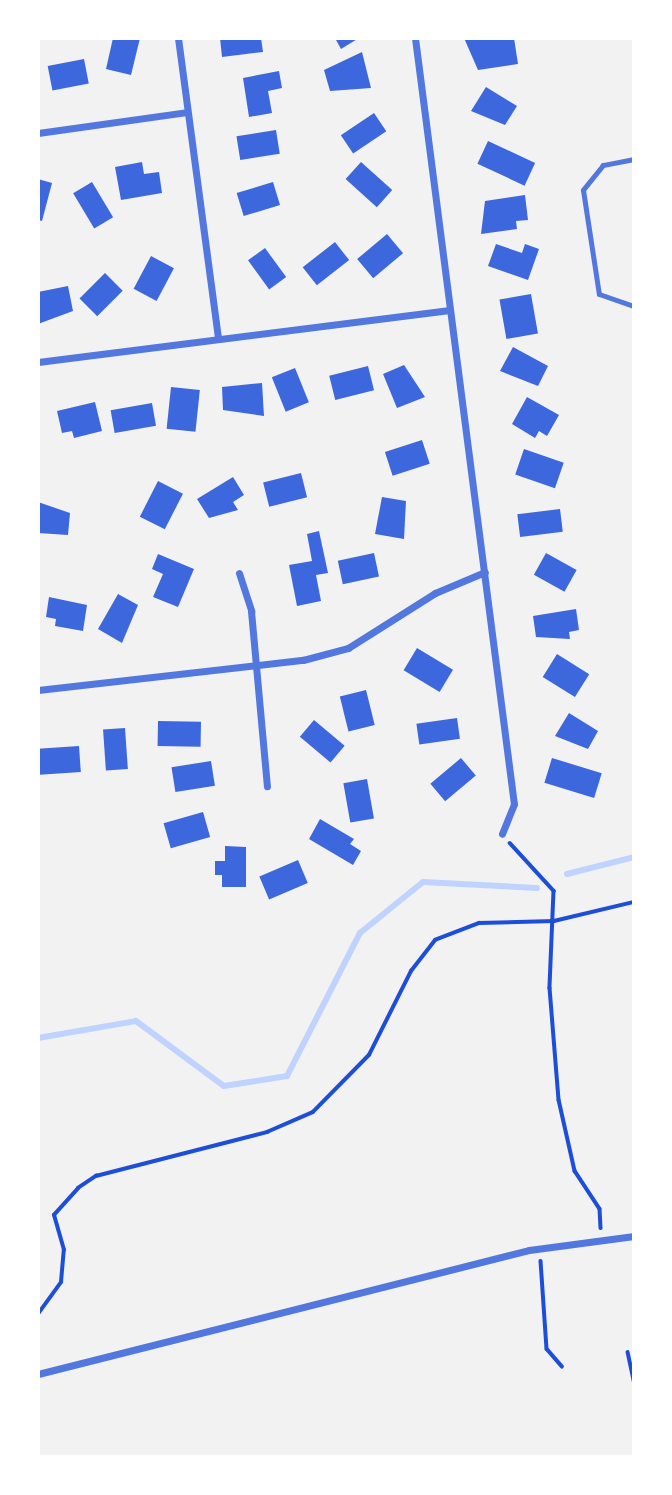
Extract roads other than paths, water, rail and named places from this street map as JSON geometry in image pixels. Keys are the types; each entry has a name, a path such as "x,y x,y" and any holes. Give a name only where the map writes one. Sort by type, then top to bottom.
{"street":[{"path":"178,38 218,338"},
{"path":"415,38 514,804 502,834"},
{"path":"38,133 187,112"},
{"path":"38,362 450,310"},
{"path":"38,690 253,667 348,648 435,593 485,572"},
{"path":"239,573 251,611 253,667 267,786"},
{"path":"38,1374 529,1250 634,1236"}],"lane":[{"path":"634,159 603,165 583,190 599,294 634,306"}],"waterway":[{"path":"567,874 634,857"},
{"path":"38,1038 136,1021 224,1086 287,1076 360,933 423,882 537,888"}]}
